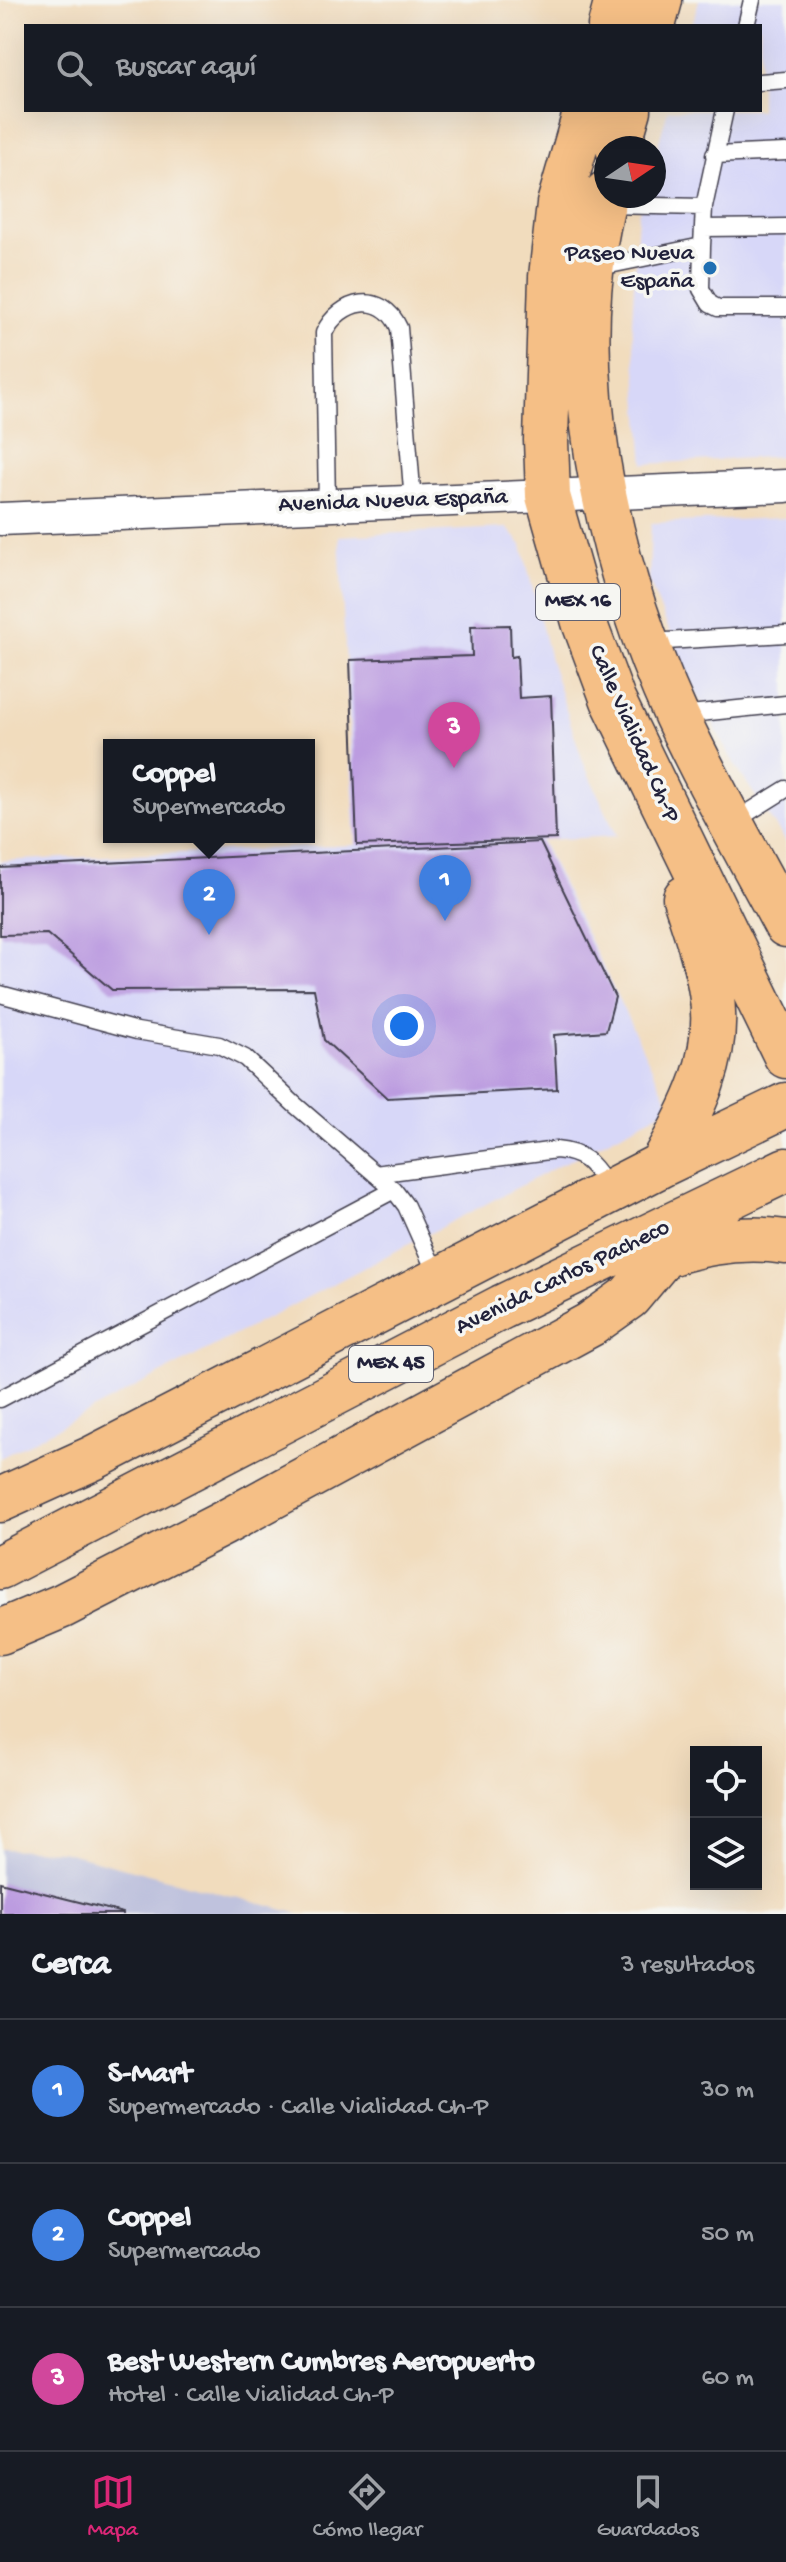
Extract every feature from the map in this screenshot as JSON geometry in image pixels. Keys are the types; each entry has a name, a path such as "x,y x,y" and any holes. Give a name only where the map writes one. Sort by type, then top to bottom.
{"main road":[{"path":"611,24 617,0"},
{"path":"654,24 660,0"},
{"name":"Calle Vialidad Ch-P","path":"586,112 586,202 571,273 546,440 548,496 584,622 613,700 786,1056"},
{"path":"621,136 628,112"},
{"name":"Calle Vialidad Ch-P","path":"571,273 589,376 594,437 604,493 618,552 647,643 677,716 786,925"},
{"path":"651,780 712,995 712,1037 707,1070 694,1106 661,1165"},
{"name":"MEX 45","path":"0,1500 93,1458 661,1165 786,1105"},
{"name":"Avenida Carlos Pacheco","path":"0,1567 502,1307 786,1170"},
{"path":"0,1593 19,1586 614,1277 665,1254 715,1242 786,1242"},
{"path":"0,1632 62,1606 222,1524 591,1324 629,1297 665,1254"}],"street":[{"name":"Avenida Nueva España","path":"0,519 786,486"}],"lane":[{"path":"746,24 752,0"},
{"path":"762,82 786,80"},
{"path":"725,112 704,207 701,289 710,304 718,308 786,308"},
{"path":"714,155 786,152"},
{"path":"586,202 704,207"},
{"path":"703,228 786,227"},
{"path":"571,273 702,246"},
{"path":"327,505 324,333 331,319 345,308 364,303 385,309 394,317 399,328 413,502"},
{"path":"647,643 786,634"},
{"path":"677,716 786,704"},
{"path":"731,823 786,789"},
{"path":"0,994 137,1031 219,1045 245,1058 394,1190 406,1206 440,1281"},
{"path":"375,1174 556,1150 573,1152 588,1159 611,1192"},
{"path":"0,1399 394,1190"}],"shaded area":[{"name":"Paseo Nueva España","path":"699,0 786,0 786,456 644,464 632,322 638,215 640,208 666,208 666,136 661,136 667,112 762,112 762,24 693,24"},
{"path":"786,518 786,842 735,765 687,675 649,581 651,523"},
{"path":"507,528 522,545 550,660 583,762 617,836 541,840 671,1107 0,1458 0,861 356,845 339,536"},
{"path":"0,1849 61,1851 300,1914 0,1914"}],"building":[{"path":"510,625 511,657 517,656 519,698 551,696 556,839 357,845 350,660 472,656 471,626"},
{"path":"540,842 615,997 606,1031 554,1035 557,1089 387,1098 324,1040 314,989 112,990 47,934 0,935 0,868"},
{"path":"0,1882 123,1913 123,1914 0,1914"}],"place":[{"name":"Paseo Nueva España","path":"710,268"},
{"name":"Best Western Cumbres Aeropuerto","path":"454,768"},
{"name":"S-Mart","path":"445,921"},
{"name":"Coppel","path":"209,935"}]}
